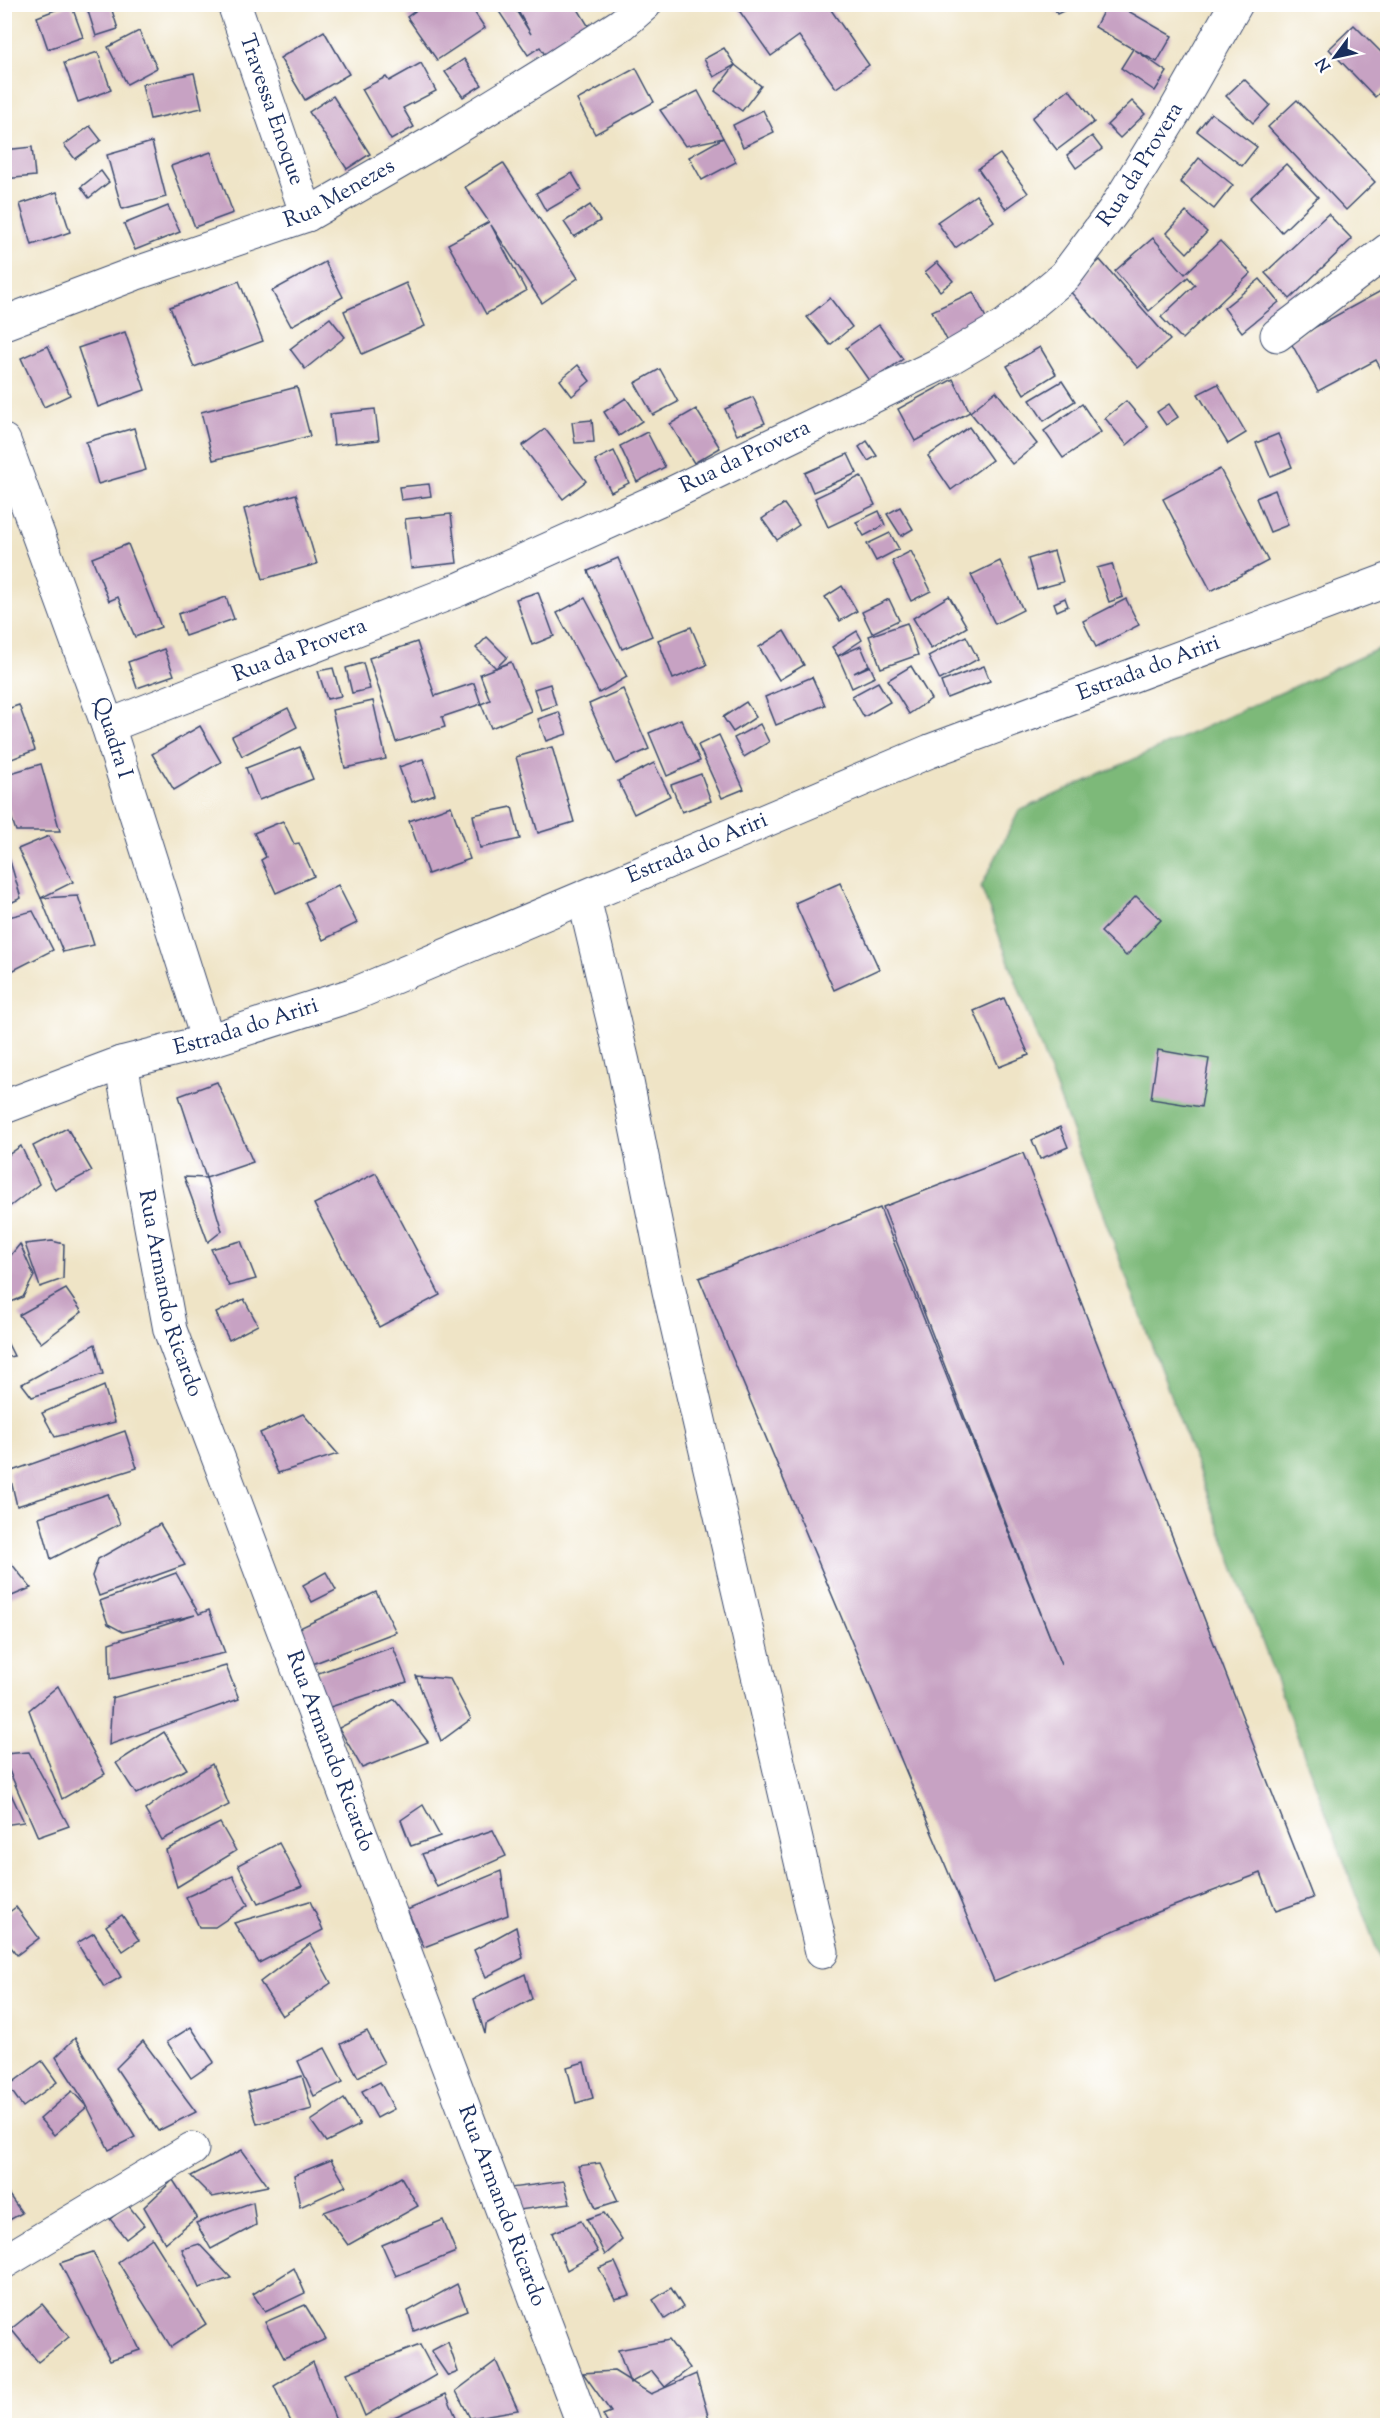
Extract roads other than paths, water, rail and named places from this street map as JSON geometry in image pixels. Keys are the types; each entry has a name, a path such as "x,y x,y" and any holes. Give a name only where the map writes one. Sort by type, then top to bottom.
{"street":[{"name":"Travessa Enoque","path":"234,4 307,215"},
{"name":"Rua da Provera","path":"108,726 470,584 658,501 938,365 1006,325 1065,276 1115,209 1174,113 1236,4"},
{"name":"Rua Menezes","path":"4,323 134,274 307,215 432,143 626,11"},
{"path":"1278,334 1388,250"},
{"name":"Quadra I","path":"4,441 108,726 207,1041"},
{"name":"Estrada do Ariri","path":"4,1107 121,1063 207,1041 352,995 930,751 1388,580"},
{"path":"584,898 622,1062 669,1291 822,1952"},
{"name":"Rua Armando Ricardo","path":"121,1063 170,1330 584,2426"},
{"path":"4,2262 192,2149"}]}
